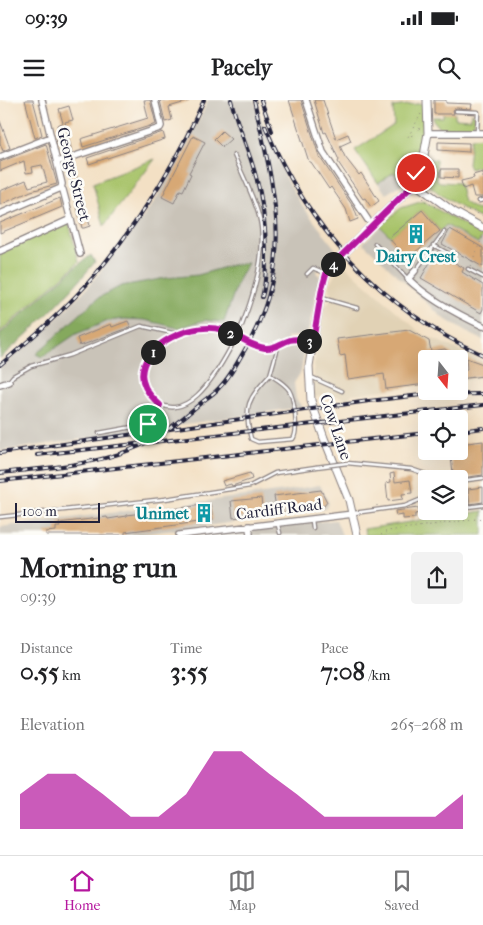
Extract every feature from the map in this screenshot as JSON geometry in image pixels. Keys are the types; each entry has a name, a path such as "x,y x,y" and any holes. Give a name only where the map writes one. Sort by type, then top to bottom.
{"street":[{"name":"George Street","path":"43,100 62,184 61,188 80,254"},
{"path":"57,162 160,128 155,100"},
{"path":"306,100 323,152 368,220"},
{"path":"427,102 428,133 423,161 423,181 417,185 454,212 483,228"},
{"path":"428,133 480,133"},
{"path":"0,157 51,137"},
{"name":"Cow Lane","path":"357,535 353,514 314,414 310,393 309,376 320,298 326,274 340,257 410,188 417,185"},
{"path":"0,214 61,188"},
{"path":"0,251 71,219"},
{"path":"415,271 408,279 437,301 483,326"},
{"path":"0,385 9,382"},
{"name":"Cardiff Road","path":"179,535 353,514"},
{"path":"248,526 250,535"}],"lane":[{"path":"456,111 478,112 480,133"},
{"path":"234,154 259,215 262,232 255,287 242,325 231,347 209,382 197,395 182,406 160,405 148,393 143,382 142,371 147,359 157,348 177,334 196,329 214,328 230,333 254,345 262,348 278,346 292,340 313,341"},
{"path":"479,201 483,200"},
{"path":"415,271 444,232"},
{"path":"375,244 408,279"},
{"path":"433,245 451,254"},
{"path":"307,274 313,268 326,274"},
{"path":"468,269 483,277"},
{"path":"320,298 357,308"},
{"path":"9,382 13,376 31,366 70,355 141,326 177,334"},
{"path":"270,375 288,389 292,396 296,435 293,439 258,442 252,439 248,421 248,405 254,393 270,375 278,346"},
{"path":"309,376 342,390"},
{"path":"99,433 148,424 153,420 160,405"},
{"path":"0,517 165,499 250,486 275,473 348,463 411,469 418,472"},
{"path":"468,480 483,478"},
{"path":"353,514 405,506 418,501"},
{"path":"468,507 483,505"},
{"path":"312,519 313,528"},
{"path":"278,522 280,533"}],"path":[{"path":"427,102 424,104 419,120 410,130 408,137 428,123"},
{"path":"454,212 470,210 483,216"},
{"path":"468,269 483,236"},
{"path":"376,506 380,504"},
{"path":"381,535 387,531 483,518"}],"shaded area":[{"path":"208,100 254,100 285,176 301,204 337,251 322,269 319,268 316,273 320,276 308,332 302,336 287,337 290,346 300,344 305,348 301,372 294,383 296,399 302,407 0,451 0,368 44,331 86,289 120,248 152,205 172,173"},
{"path":"394,172 402,184 386,194 378,183"},
{"path":"423,201 448,217 483,233 483,340 443,318 363,243 401,208"},
{"path":"342,263 422,334 458,350 418,350 418,386 352,394 348,399 338,396 314,396 314,366 324,306 329,303 332,293 329,291 330,284"},
{"path":"468,354 483,361 483,378 468,380"},
{"path":"320,485 329,503 326,509 134,535 0,535 0,527"},
{"path":"336,520 342,535 190,535 244,529"}],"green space":[{"path":"424,103 423,135 419,157 415,166 402,184 394,172 378,183 355,150 394,125 393,107"},
{"path":"455,113 455,118 471,119 471,113 474,114 473,129 440,128 433,120 433,117 443,117 443,114"},
{"path":"483,137 483,165 470,169 468,164 471,138"},
{"path":"155,159 104,226 93,183"},
{"path":"429,159 436,160 437,180 440,182 459,183 464,202 477,210 483,208 483,220 434,190 426,179"},
{"path":"423,201 483,236 478,243 446,225 440,231 422,210 391,237 380,226 401,208"},
{"path":"68,219 79,262 0,332 0,249"},
{"path":"91,255 95,262 73,288 38,324 0,358 0,334"},
{"path":"248,263 239,278 224,322 205,320 178,328 145,320 124,319 108,321 76,334 42,357 36,354 98,298 121,286 166,278 198,275 232,265"},
{"path":"483,511 483,535 366,535 364,529 424,520 468,520 468,513"}],"building":[{"path":"25,100 33,100 37,115 42,135 35,138"},
{"path":"144,100 150,100 156,124 83,147 81,139 148,118"},
{"path":"160,100 189,101 169,107 172,120 165,122"},
{"path":"289,100 301,100 320,159 354,208 358,219 350,222 346,209 331,187 329,189 311,162 309,162"},
{"path":"314,100 323,100 336,139 348,134 351,141 340,146 345,157 359,175 361,173 379,201 371,207 365,198 363,199 338,162 339,160 326,132 324,133"},
{"path":"434,100 446,100 446,103 472,104 471,109 456,108 453,110 454,114 434,114"},
{"path":"69,106 73,120 65,122 72,152 64,155 57,125 63,123 59,109"},
{"path":"0,121 10,148 3,151 0,143"},
{"path":"222,131 231,139 222,147 214,139"},
{"path":"163,132 165,139 89,164 87,158"},
{"path":"193,136 205,142 189,173 191,174 183,191 180,190 174,203 162,197"},
{"path":"438,142 469,143 469,152 438,150"},
{"path":"46,144 57,184 31,191 0,205 0,191 26,180 29,187 47,182 42,165 32,167 33,172 26,173 24,161 0,171 0,162"},
{"path":"73,162 90,226 84,228 82,228 68,169 65,169 64,165"},
{"path":"441,169 458,169 458,178 441,177"},
{"path":"483,172 483,197 474,197 471,186 463,189 461,181 474,178 473,175"},
{"path":"60,198 62,207 0,233 0,223"},
{"name":"Dairy Crest","path":"422,210 440,231 407,259 389,238"},
{"path":"450,229 483,248 483,267 442,244"},
{"path":"436,252 464,268 462,272 483,285 483,309 481,313 421,278"},
{"path":"128,321 131,327 80,346 77,338 111,324 112,327"},
{"path":"409,330 429,341 431,350 418,350 418,385 386,389 384,374 348,379 345,355 340,356 337,339"},
{"path":"468,359 483,364 483,376 468,378"},
{"path":"483,441 483,475 468,477 468,470 453,470 451,460 468,460 468,443"},
{"path":"250,473 252,479 232,486 231,484 224,486 222,481"},
{"path":"394,473 395,482 410,480 412,493 402,494 403,499 388,501 386,483 391,482 390,474"},
{"path":"483,487 483,502 470,504 468,489"},
{"path":"321,490 327,502 324,506 277,513 274,496"},
{"path":"261,498 263,514 233,518 231,501"},
{"path":"210,504 213,520 125,532 125,535 46,535 46,532 56,531 56,527 60,527 59,523 107,517 108,519"},
{"path":"418,508 418,513 415,514 415,518 403,519 403,515 396,516 395,511"}],"railway":[{"path":"0,365 61,311 111,255 156,191 204,100"},
{"path":"231,100 255,173 262,203 266,255 265,282 262,297"},
{"path":"0,473 82,463 130,450 150,441 177,423 215,392 230,375 247,346 262,314 272,284 276,254 276,224 273,195 254,100"},
{"path":"261,100 272,131"},
{"path":"265,126 303,198 326,231 352,262 412,314 446,336 483,355"},
{"path":"0,453 369,401 421,395 483,394"},
{"path":"37,455 483,405"},
{"path":"468,430 483,428"},
{"path":"0,481 418,434"}],"place":[{"name":"Dairy Crest","path":"416,234"},
{"name":"Unimet","path":"204,513"}],"route":[{"path":"148,424 153,420 160,405 148,393 143,382 142,371 147,359 157,348 177,334 206,328 222,330 262,348 273,348 296,339 313,341 326,274 331,266 372,224 404,196 410,188 417,185 414,177 416,173"}]}
